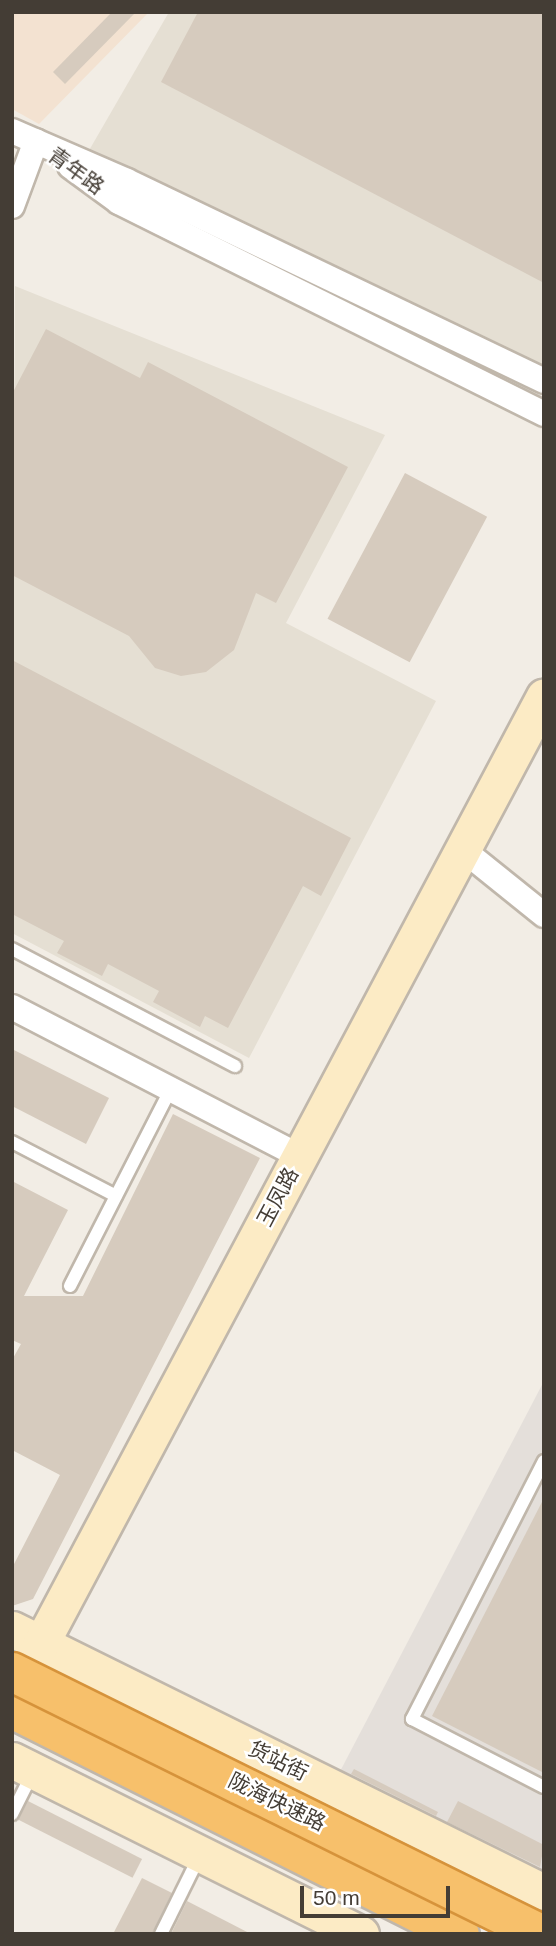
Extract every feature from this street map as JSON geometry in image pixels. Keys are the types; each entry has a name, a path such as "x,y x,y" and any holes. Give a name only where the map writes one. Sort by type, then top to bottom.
{"highway":[{"name":"陇海快速路","path":"12,1672 541,1934"},
{"name":"陇海快速路","path":"12,1709 460,1934"}],"street":[{"path":"12,131 36,141"},
{"path":"12,176 36,141"},
{"path":"12,206 36,141"},
{"name":"青年路","path":"36,141 544,381"},
{"name":"青年路","path":"36,141 119,202 544,414"},
{"name":"玉凤路","path":"12,1698 27,1636 300,1156 544,696"},
{"path":"463,849 544,915"},
{"path":"12,1007 300,1156"},
{"name":"货站街","path":"27,1636 544,1892"},
{"path":"23,1765 361,1934"}],"lane":[{"path":"12,948 235,1066"},
{"path":"70,1286 171,1089"},
{"path":"12,1142 116,1196"},
{"path":"544,1461 412,1719 544,1787"},
{"path":"12,1814 23,1765"},
{"path":"161,1934 200,1853"}],"shaded area":[{"path":"12,12 149,12 39,124 12,109"},
{"path":"169,12 544,12 544,370 80,166"},
{"path":"15,286 385,435 286,623 436,701 249,1058 12,933"},
{"path":"544,1381 544,1888 335,1781"}],"building":[{"path":"112,12 136,12 65,84 53,72"},
{"path":"198,12 544,12 544,283 161,82"},
{"path":"46,329 140,378 148,362 348,467 276,603 256,593 234,650 206,672 181,676 155,668 129,636 12,575 12,394"},
{"path":"405,473 487,517 410,662 328,619"},
{"path":"12,660 351,838 321,896 303,886 228,1028 205,1016 200,1027 153,1002 159,991 108,964 102,976 57,953 64,941 12,914"},
{"path":"12,1049 109,1098 86,1144 12,1106"},
{"path":"173,1114 260,1158 33,1599 12,1606 12,1568 60,1475 12,1450 12,1360 21,1344 12,1340 12,1181 68,1210 24,1296 83,1296"},
{"path":"544,1498 544,1773 432,1716"},
{"path":"354,1769 438,1812 436,1816 351,1774"},
{"path":"28,1801 142,1859 133,1878 18,1820"},
{"path":"458,1801 544,1845 540,1867 447,1822"},
{"path":"142,1878 172,1893 152,1934 113,1934"},
{"path":"187,1901 251,1934 171,1934"}]}
